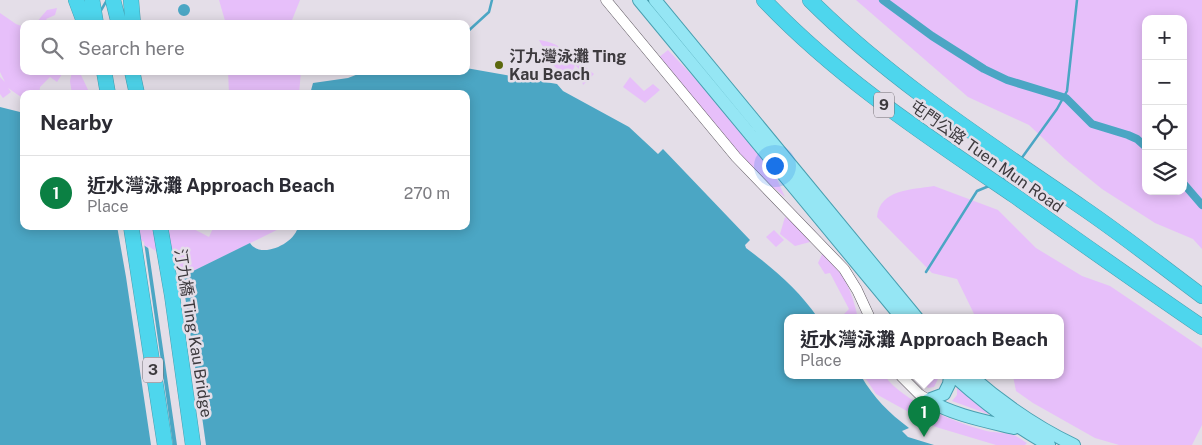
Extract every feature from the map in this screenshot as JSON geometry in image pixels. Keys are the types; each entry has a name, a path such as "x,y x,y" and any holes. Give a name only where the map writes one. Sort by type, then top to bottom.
{"highway":[{"path":"76,0 84,20"},
{"path":"92,0 95,20"},
{"path":"113,0 118,20"},
{"path":"131,0 132,20"},
{"name":"屯門公路 Tuen Mun Road","path":"764,0 851,80 912,126 1202,326"},
{"name":"屯門公路 Tuen Mun Road","path":"810,0 890,69 1202,296"},
{"path":"103,75 107,90"},
{"path":"133,75 136,90"},
{"path":"136,75 137,90"},
{"name":"3","path":"132,230 164,445"},
{"name":"汀九橋 Ting Kau Bridge","path":"161,230 194,445"}],"main road":[{"path":"640,0 899,314"},
{"path":"655,0 914,314"},
{"path":"928,400 944,394 950,384 950,379"},
{"path":"957,379 984,403 1024,425 1074,445"},
{"path":"974,379 1049,445"},
{"path":"928,400 940,407 965,415 1024,425"}],"street":[{"path":"606,0 736,157 844,269 857,290 868,314"},
{"path":"904,379 918,394 928,400"}],"shaded area":[{"path":"219,0 300,0 292,20 225,20"},
{"path":"856,0 1202,0 1202,249 1193,239 1155,223 1102,189 1065,159 1029,125 968,97"},
{"path":"57,8 55,15 47,20 38,20 47,10"},
{"path":"0,13 20,26 20,75 61,75 57,82 50,77 40,87 40,90 20,90 20,96 8,88 11,92 3,98 0,94 0,77 5,82 0,72"},
{"path":"539,40 562,48 594,74 583,85 579,69 575,65 572,73 565,76 553,65"},
{"path":"668,50 708,92 775,175 785,197 758,175 658,58"},
{"path":"71,75 81,75 88,90 71,90"},
{"path":"228,75 301,75 299,90 229,90"},
{"path":"630,77 644,91 653,84 660,90 645,103 623,87"},
{"path":"934,186 998,210 1036,248 1082,276 1110,286 1202,348 1202,425 1192,445 1119,445 1095,438 1033,403 1016,391 1014,379 1064,379 1064,314 974,314 957,279 932,273 877,217 879,208 884,201 898,192"},
{"path":"785,217 792,221 810,242 795,246 780,234"},
{"path":"121,230 196,230 209,237 212,230 277,230 187,274"},
{"path":"774,230 784,240 776,247 766,237"},
{"path":"823,252 846,282 857,314 844,314 849,309 830,273 825,274 818,263"},
{"path":"866,379 888,379 903,394 944,416 990,432 1014,435 1027,443 1025,445 996,445 936,427 876,394"},
{"path":"921,379 938,379 934,387 928,388"},
{"path":"957,386 988,411 988,414 952,401 957,395"}],"water":[{"path":"184,4 190,10 184,16 178,10"},
{"path":"470,69 557,84 563,91 629,127 658,154 663,149 750,240 745,245 746,248 785,280 803,298 815,314 784,314 784,379 863,379 882,405 909,428 902,431 908,437 934,445 0,445 0,107 20,112 20,230 121,230 187,274 250,243 255,248 262,250 277,247 291,238 297,230 470,230 470,90 311,90 313,83 348,78 356,75 470,75"}],"pier":[{"path":"118,230 126,230 144,242 173,445 151,445"},
{"path":"148,246 181,267 206,445 177,445"}],"waterway":[{"path":"100,12 107,0"},
{"path":"470,29 489,12 492,0"},
{"path":"883,0 932,36 984,69 1007,80 1066,98 1092,124 1128,135 1142,143"},
{"path":"1021,159 1057,109 1067,91 1077,0"},
{"path":"1001,180 1008,177 1015,167"},
{"path":"926,272 977,191 989,186"},
{"path":"1187,188 1202,205"}],"place":[{"name":"汀九灣泳灘 Ting Kau Beach","path":"499,65"},
{"name":"近水灣泳灘 Approach Beach","path":"924,437"}]}
